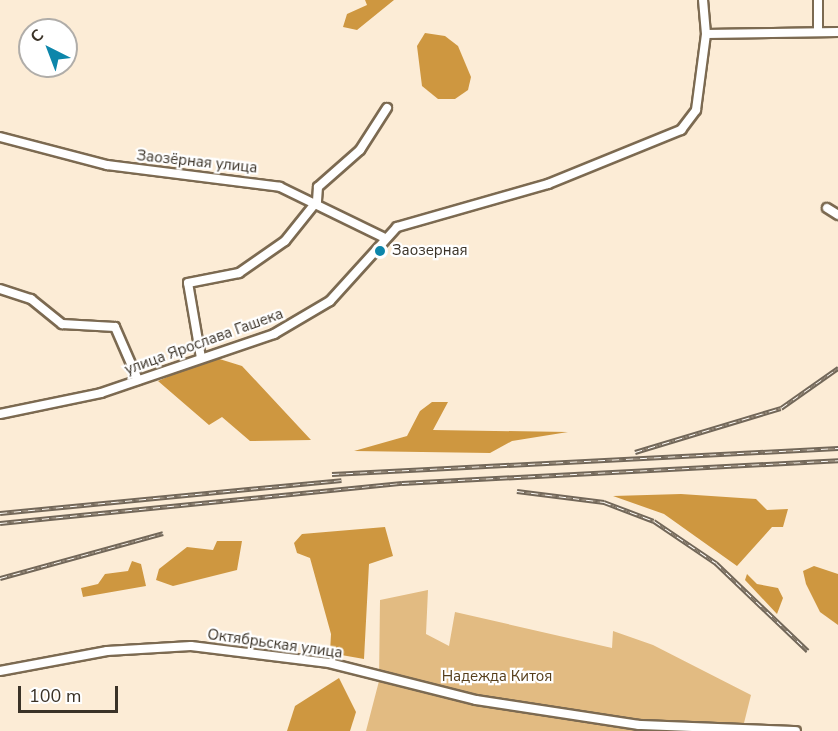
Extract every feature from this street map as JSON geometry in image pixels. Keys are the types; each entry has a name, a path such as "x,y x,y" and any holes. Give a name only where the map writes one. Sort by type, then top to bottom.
{"street":[{"path":"383,237 410,223 548,184 654,145 681,130 696,110 706,34 703,0"},
{"path":"818,0 818,32"},
{"path":"706,34 838,32"},
{"path":"201,358 188,283 249,268 285,241 317,201 318,187 360,150 387,108"},
{"name":"Заозёрная улица","path":"0,136 106,165 262,183 317,201 383,237"},
{"path":"827,208 838,214"},
{"name":"улица Ярослава Гашека","path":"0,414 138,380 274,334 310,315 330,301 383,237"},
{"path":"0,289 31,299 62,324 115,327 138,380"},
{"name":"Октябрьская улица","path":"0,671 107,651 191,646 329,663 476,700 639,725 795,729"}],"green space":[{"name":"Надежда Китоя","path":"428,590 426,634 449,646 455,612 612,648 613,631 653,645 751,695 742,731 366,731 379,681 380,600"}],"shaded area":[{"path":"365,0 394,0 357,30 343,27 347,14 367,5"},
{"path":"425,33 445,36 458,46 471,77 468,90 455,99 438,99 422,86 417,46"},
{"path":"213,357 242,366 311,440 250,441 222,417 209,425 158,381"},
{"path":"432,402 448,402 433,430 568,432 512,441 490,453 354,451 407,436 420,411"},
{"path":"681,494 756,499 767,510 788,509 783,527 772,527 737,566 664,514 613,496"},
{"path":"385,527 393,556 369,564 364,659 330,653 331,634 310,558 297,553 294,543 302,534"},
{"path":"217,541 242,541 237,570 173,586 156,580 159,569 187,547 213,550"},
{"path":"132,561 141,564 146,586 83,597 81,588 98,584 105,574 128,571"},
{"path":"814,566 838,574 838,625 820,612 806,584 803,571"},
{"path":"747,574 757,584 778,588 783,598 777,614 745,580"},
{"path":"339,678 356,712 350,731 287,731 295,706"}],"railway":[{"path":"635,452 781,408 838,368"},
{"path":"332,474 838,448"},
{"path":"0,523 402,483 838,460"},
{"path":"0,513 341,480"},
{"path":"517,491 604,502 654,521 716,563 808,651"},
{"path":"0,578 163,533"}],"place":[{"name":"Заозерная","path":"380,251"}]}
